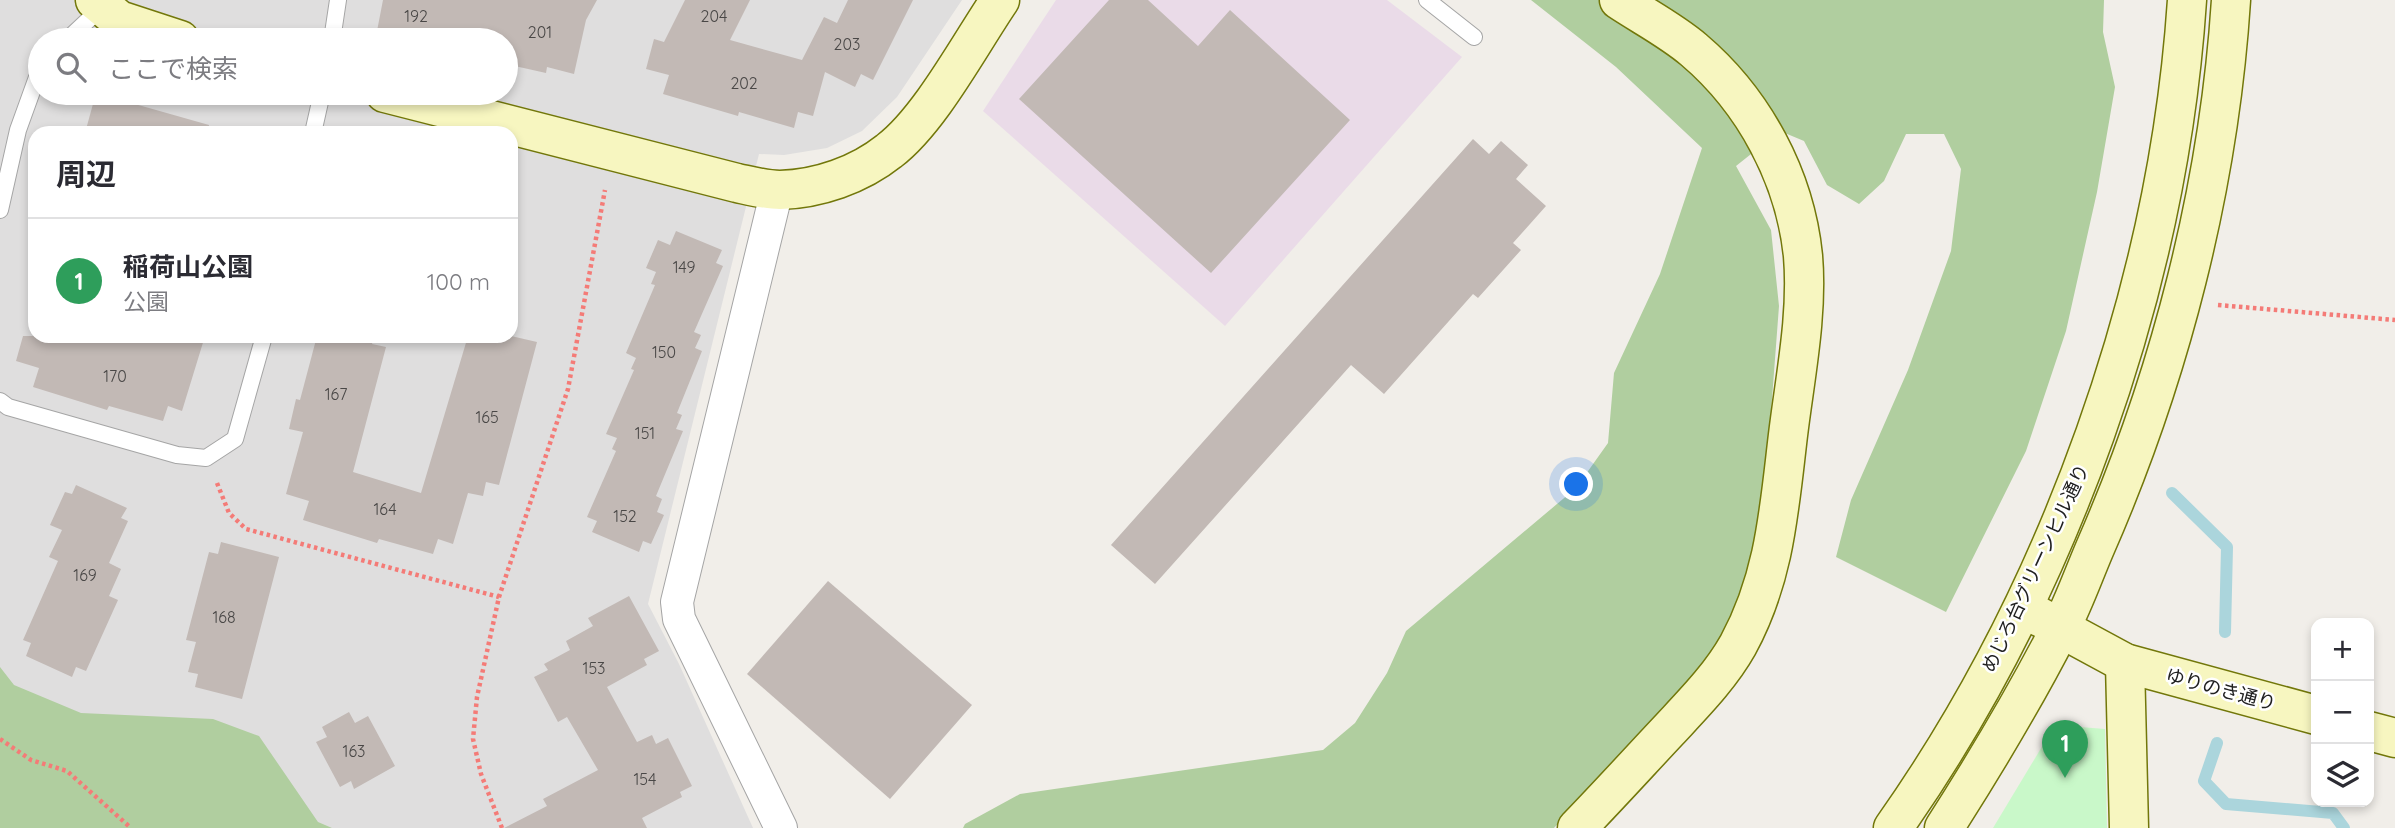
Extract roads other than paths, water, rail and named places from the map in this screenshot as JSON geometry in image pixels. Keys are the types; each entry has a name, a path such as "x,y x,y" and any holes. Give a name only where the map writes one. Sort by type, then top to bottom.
{"street":[{"path":"518,127 737,183 777,190 817,186 848,175 890,151 921,117 1000,0"},
{"path":"1577,828 1706,691 1736,648 1759,603 1774,551 1803,308 1803,257 1796,217 1779,166 1757,121 1726,82 1693,49 1619,0"},
{"name":"めじろ台グリーンヒル通り","path":"1893,828 1977,694 2021,607 2090,446 2141,280 2176,102 2187,0"},
{"path":"1944,828 1990,757 2061,629 2108,519 2144,422 2181,302 2219,108 2231,0"},
{"path":"98,4 139,28"},
{"path":"432,105 513,126"},
{"path":"777,190 677,602 679,619 781,828"},
{"name":"ゆりのき通り","path":"2021,607 2125,663 2311,714"},
{"path":"2125,663 2129,828"},
{"path":"2374,732 2395,738"}],"lane":[{"path":"334,28 338,0"},
{"path":"1427,0 1474,37"},
{"path":"77,28 98,4"},
{"path":"0,210 18,130 28,102"},
{"path":"315,126 320,105"},
{"path":"0,401 8,407 177,455 206,458 235,439 262,343"}],"waterway":[{"path":"2172,493 2227,547 2225,632"},
{"path":"2217,743 2204,781 2226,804 2333,813 2344,828"}],"place":[{"name":"稲荷山公園","path":"2065,778"}]}
